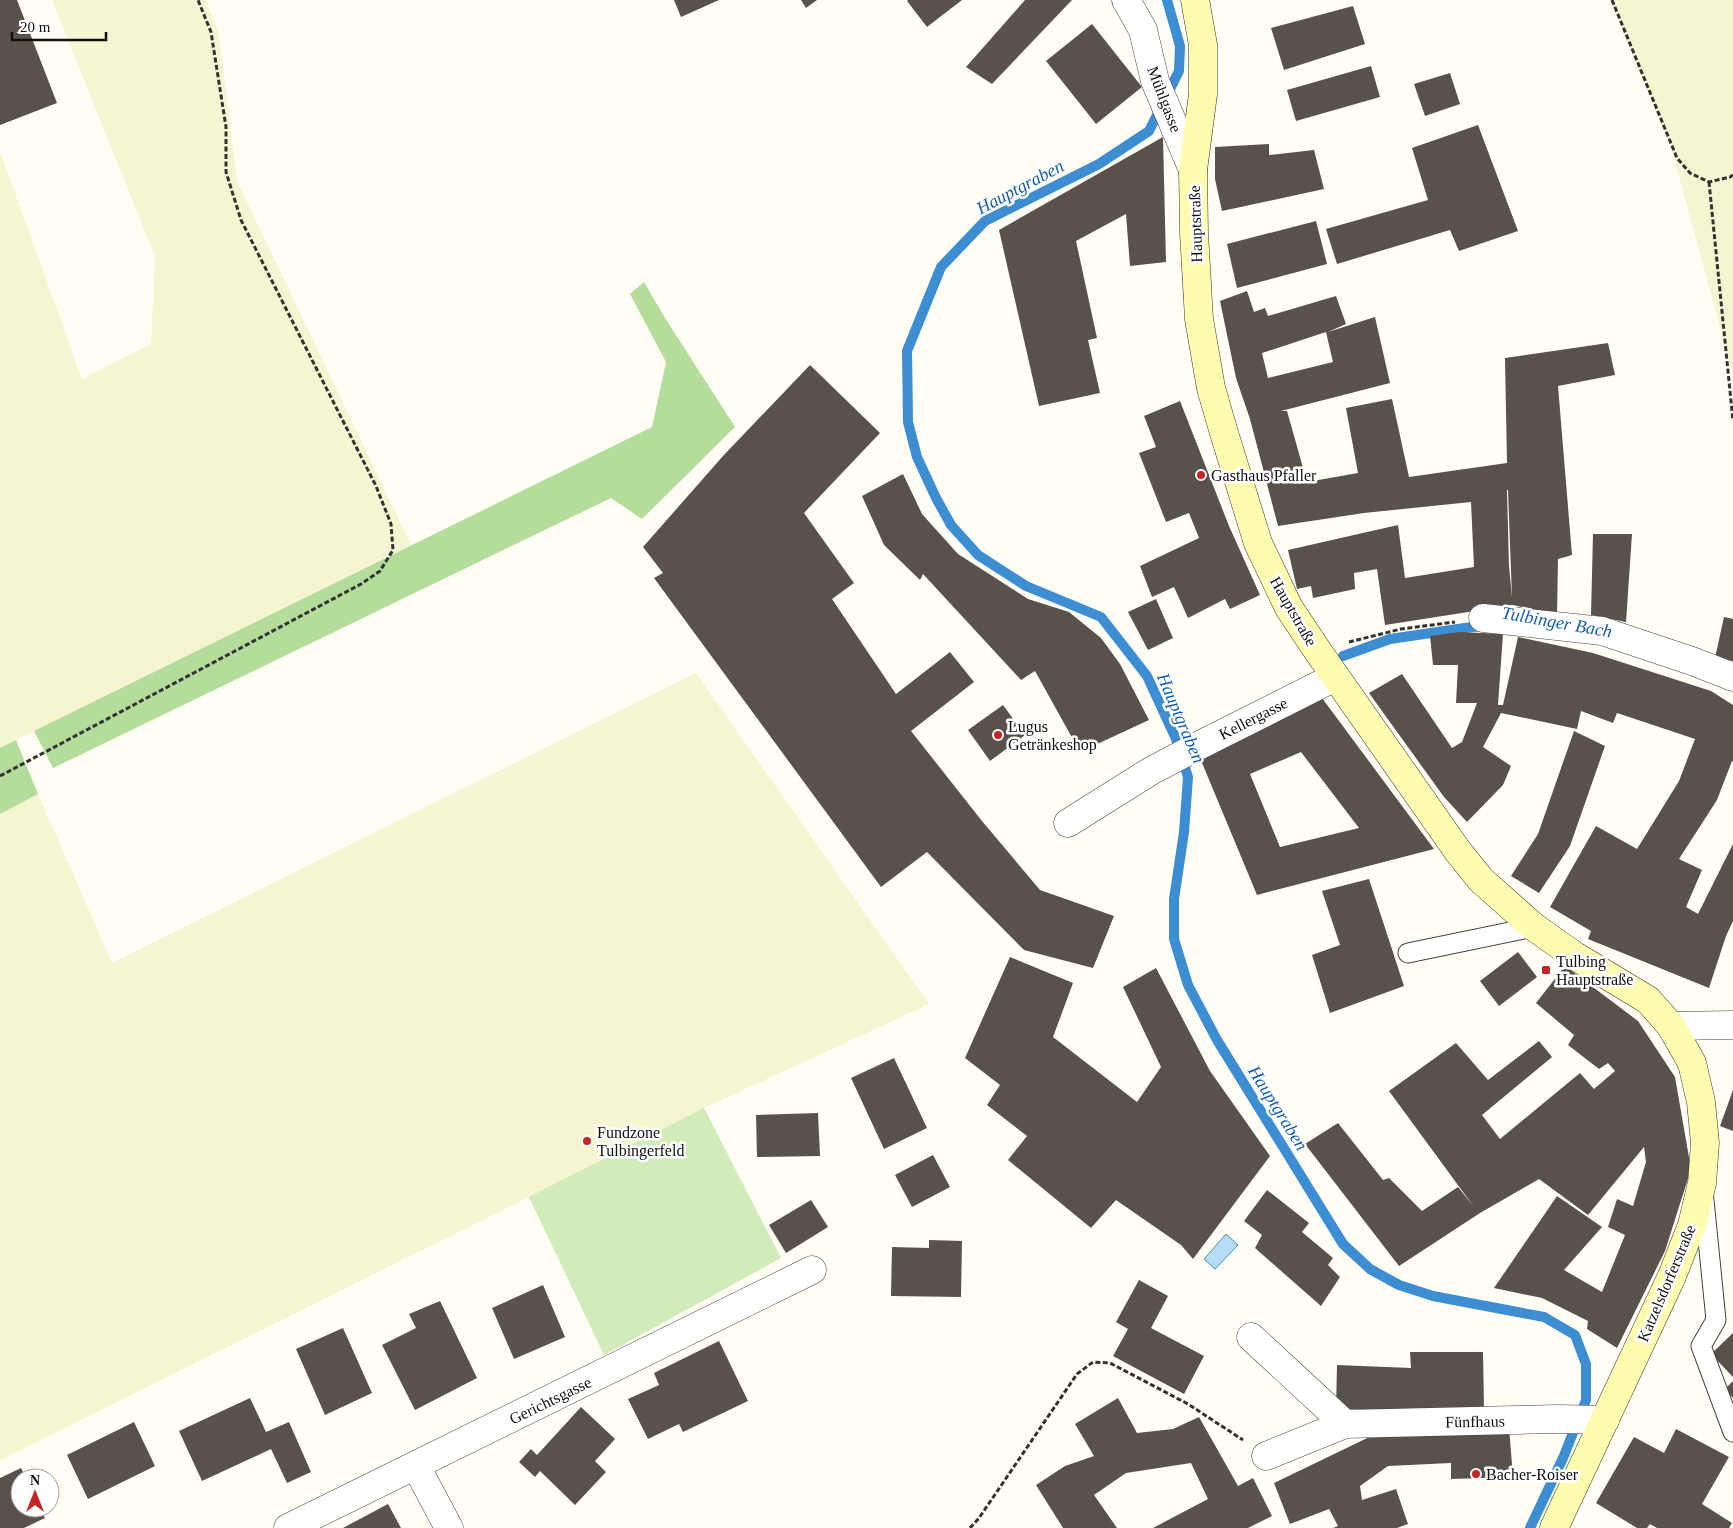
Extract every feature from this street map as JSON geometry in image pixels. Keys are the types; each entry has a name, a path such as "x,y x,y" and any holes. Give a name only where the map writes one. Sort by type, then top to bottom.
{"street":[{"name":"Mühlgasse","path":"1126,0 1143,30 1155,81 1193,170"},
{"name":"Hauptstraße","path":"1195,0 1203,45 1203,94 1193,170 1194,233 1199,319 1211,388 1258,543 1289,608 1316,650 1456,850 1481,880 1534,926 1575,956 1648,1000 1671,1026"},
{"path":"1483,618 1602,631 1692,661 1733,677"},
{"name":"Kellergasse","path":"1068,823 1151,771 1335,677"},
{"path":"1671,1026 1733,1025"},
{"name":"Katzelsdorferstraße","path":"1554,1528 1672,1276 1692,1225 1702,1184 1705,1142 1701,1102 1692,1063 1671,1026"},
{"name":"Gerichtsgasse","path":"288,1528 812,1270"},
{"path":"1252,1337 1344,1424"},
{"name":"Fünfhaus","path":"1266,1456 1344,1424 1558,1419 1605,1420"},
{"path":"416,1466 449,1528"}],"lane":[{"path":"1408,953 1534,926"},
{"path":"1702,1184 1716,1320 1701,1346 1733,1432"}],"path":[{"path":"0,776 361,584 380,571 393,550 391,524 376,486 241,220 226,172 226,127 211,32 198,0"},
{"path":"1612,0 1677,158 1690,173 1710,182 1733,175"},
{"path":"1710,182 1733,421"},
{"path":"1316,650 1401,629 1483,618"},
{"path":"970,1528 979,1518 1076,1374 1093,1362 1110,1363 1188,1404 1266,1456"}],"green space":[{"path":"52,0 206,0 219,34 237,181 411,545 0,748 0,151 82,379 151,344 155,256"},
{"path":"1610,0 1733,0 1733,375 1671,147"},
{"path":"644,282 735,427 642,519 611,498 53,768 34,731 652,427 666,362 630,294"},
{"path":"696,673 929,1004 704,1108 781,1258 604,1355 529,1197 0,1460 0,814 38,794 112,963"},
{"path":"16,740 38,794 0,814 0,748"},
{"path":"704,1108 781,1258 604,1355 529,1197"}],"water":[{"path":"1226,1234 1238,1245 1215,1269 1204,1259"}],"building":[{"path":"0,0 17,0 57,103 0,125"},
{"path":"674,0 719,0 681,17"},
{"path":"801,0 817,0 806,8"},
{"path":"908,0 962,0 927,27"},
{"path":"1025,0 1072,0 992,84 966,67"},
{"path":"1353,6 1365,44 1284,70 1271,28"},
{"path":"1092,24 1142,87 1096,124 1046,61"},
{"path":"1371,66 1380,97 1296,121 1287,90"},
{"path":"1450,73 1460,104 1425,116 1414,84"},
{"path":"1478,125 1518,231 1459,251 1450,230 1337,264 1326,229 1428,200 1412,148"},
{"path":"1163,137 1166,262 1130,266 1126,214 1076,241 1097,338 1088,340 1100,393 1039,406 999,230"},
{"path":"1269,144 1269,155 1314,150 1324,189 1222,211 1215,179 1215,147"},
{"path":"1316,221 1327,264 1237,288 1227,244"},
{"path":"1247,291 1254,312 1265,308 1268,316 1336,296 1346,324 1328,332 1375,317 1390,383 1281,411 1287,411 1307,482 1358,473 1346,408 1392,399 1409,477 1507,463 1505,358 1608,343 1615,375 1558,386 1572,555 1558,559 1557,615 1513,605 1385,625 1377,569 1354,573 1355,589 1313,598 1311,586 1297,589 1288,550 1398,525 1405,578 1474,567 1471,502 1364,513 1278,526 1250,419 1236,378 1220,301","holes":["1326,332 1333,362 1268,378 1262,353","1508,490 1512,598 1509,566"]},
{"path":"810,365 880,433 804,513 854,583 832,599 896,694 950,652 974,682 911,731 982,821 1040,890 1114,916 1093,968 1024,950 927,852 881,887 654,578 663,573 643,547 723,456"},
{"path":"1180,401 1229,526 1260,595 1230,609 1225,599 1188,618 1174,587 1152,597 1140,566 1199,538 1189,513 1166,522 1139,453 1156,447 1144,416"},
{"path":"903,474 922,514 958,554 1028,599 1069,612 1101,638 1120,664 1149,720 1080,752 1035,671 1021,680 923,574 920,580 884,545 862,496"},
{"path":"1593,534 1632,534 1626,622 1591,615"},
{"path":"1156,599 1173,638 1148,650 1128,612"},
{"path":"1724,617 1733,619 1733,661 1715,658"},
{"path":"1460,632 1503,634 1498,705 1503,705 1518,637 1593,653 1711,691 1733,705 1733,762 1717,800 1679,859 1702,870 1686,907 1698,914 1733,844 1733,921 1726,936 1709,988 1588,939 1591,931 1550,907 1596,826 1637,849 1679,781 1695,739 1617,713 1613,723 1581,711 1577,729 1501,713 1483,747 1511,766 1503,785 1467,822 1444,797 1369,693 1402,674 1452,748 1462,742 1477,703 1456,703 1458,665 1433,665 1430,636"},
{"path":"1322,698 1434,849 1257,895 1200,758","holes":["1301,752 1359,828 1280,847 1250,774"]},
{"path":"1003,705 1025,735 990,761 968,730"},
{"path":"1574,731 1605,746 1570,846 1539,893 1511,876 1538,834"},
{"path":"1369,879 1404,986 1330,1013 1312,955 1340,945 1322,891"},
{"path":"1518,952 1537,977 1499,1006 1480,981"},
{"path":"1010,957 1073,983 1053,1037 1137,1102 1161,1067 1123,987 1156,968 1210,1071 1270,1156 1193,1259 1181,1245 1116,1200 1091,1228 1008,1160 1027,1136 987,1105 1000,1085 965,1058"},
{"path":"1565,966 1638,1021 1675,1077 1691,1169 1665,1251 1617,1348 1587,1329 1588,1321 1542,1298 1494,1288 1557,1196 1602,1227 1564,1270 1602,1292 1625,1235 1608,1227 1617,1199 1633,1206 1646,1162 1644,1147 1588,1215 1539,1179 1480,1213 1399,1266 1305,1144 1338,1123 1383,1180 1389,1178 1422,1211 1458,1187 1474,1207 1389,1091 1456,1043 1488,1080 1539,1041 1552,1057 1482,1115 1500,1139 1580,1073 1594,1089 1615,1071 1608,1063 1599,1069 1568,1045 1574,1035 1536,1003"},
{"path":"894,1058 927,1128 884,1149 851,1078"},
{"path":"1733,1090 1733,1131 1720,1126"},
{"path":"818,1113 820,1156 757,1157 756,1115"},
{"path":"933,1155 950,1187 912,1207 895,1175"},
{"path":"1267,1190 1309,1223 1302,1232 1333,1258 1328,1265 1340,1277 1321,1306 1255,1248 1262,1235 1244,1221"},
{"path":"811,1200 828,1227 786,1253 769,1225"},
{"path":"929,1240 962,1241 961,1297 891,1296 892,1247 929,1248"},
{"path":"1139,1280 1168,1296 1151,1328 1204,1356 1184,1394 1113,1356 1128,1329 1116,1322"},
{"path":"543,1285 565,1337 514,1359 492,1308"},
{"path":"440,1301 477,1378 415,1410 382,1345 416,1328 409,1314"},
{"path":"343,1328 372,1393 325,1415 296,1349"},
{"path":"1733,1333 1733,1377 1711,1354"},
{"path":"719,1341 748,1401 683,1432 679,1424 648,1439 628,1399 659,1385 654,1373"},
{"path":"1410,1352 1483,1352 1484,1410 1336,1409 1337,1365 1411,1368"},
{"path":"1733,1381 1733,1398 1725,1389"},
{"path":"250,1398 266,1432 289,1422 311,1472 287,1483 271,1449 202,1481 179,1431"},
{"path":"1118,1398 1137,1433 1173,1429 1199,1417 1238,1486 1253,1478 1272,1516 1248,1528 1153,1528 1208,1499 1191,1463 1126,1473 1094,1495 1117,1528 1063,1528 1036,1485 1065,1466 1094,1456 1075,1424"},
{"path":"581,1407 615,1439 595,1461 606,1472 575,1505 540,1471 535,1477 519,1462 531,1449 537,1455"},
{"path":"134,1422 155,1466 88,1499 67,1455"},
{"path":"1509,1427 1513,1477 1451,1479 1451,1463 1388,1466 1360,1486 1362,1500 1396,1489 1408,1524 1397,1528 1333,1528 1338,1526 1329,1509 1290,1524 1274,1483 1384,1430"},
{"path":"1676,1429 1729,1457 1702,1504 1732,1523 1729,1528 1657,1528 1650,1524 1647,1528 1637,1528 1596,1503 1634,1437 1664,1453"},
{"path":"10,1473 10,1518 45,1518 24,1528 0,1528 0,1478"},
{"path":"388,1504 401,1528 343,1528"}],"waterway":[{"name":"Hauptgraben","path":"1167,0 1180,46 1179,71 1149,131 1099,164 985,221 941,267 907,351 908,422 917,457 936,498 951,525 978,555 1026,586 1101,617 1147,676 1176,739 1188,777 1184,832 1174,899 1174,939 1188,985 1217,1040 1343,1244 1370,1269 1399,1285 1433,1296 1544,1317 1575,1335 1586,1364 1586,1400 1563,1458 1530,1528"},
{"name":"Tulbinger Bach","path":"1343,656 1390,639 1487,626"}],"place":[{"name":"Gasthaus Pfaller","path":"1201,475"},
{"name":"Lugus Getränkeshop","path":"998,735"},
{"name":"Tulbing Hauptstraße","path":"1546,970"},
{"name":"Fundzone Tulbingerfeld","path":"587,1141"},
{"name":"Bacher-Roiser","path":"1476,1474"}]}
